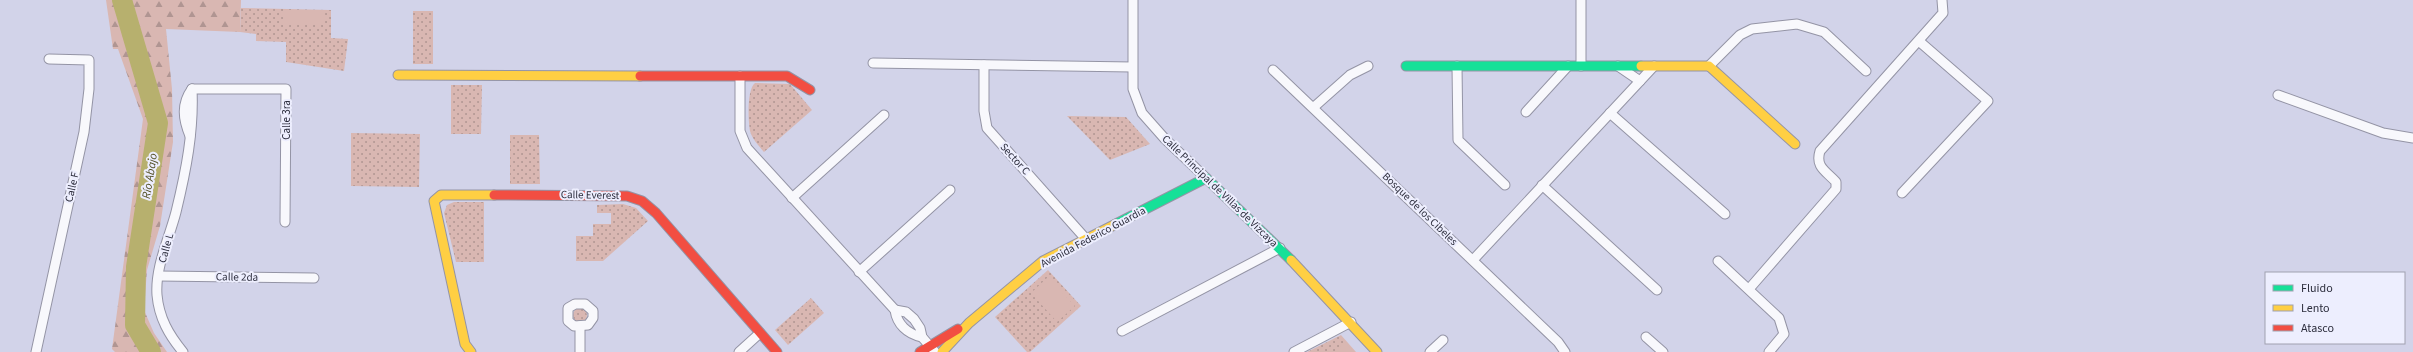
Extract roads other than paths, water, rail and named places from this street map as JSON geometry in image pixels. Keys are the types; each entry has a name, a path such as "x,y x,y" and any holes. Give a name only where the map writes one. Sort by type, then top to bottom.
{"street":[{"name":"Calle Principal de Villas de Vizcaya","path":"1133,0 1133,89 1142,113 1237,210 1280,248 1351,322 1377,352"},
{"path":"1581,0 1581,66"},
{"path":"1749,290 1836,188 1836,182 1820,166 1818,160 1820,151 1920,42 1943,13 1942,0"},
{"path":"1709,66 1740,35 1752,29 1797,24 1824,32 1866,71"},
{"path":"1902,193 1988,101 1920,42"},
{"name":"Calle F","path":"36,352 84,132 89,89 89,60 49,59"},
{"path":"872,63 1132,67"},
{"name":"Sector C","path":"984,65 984,111 987,128 1085,238"},
{"path":"1314,107 1350,75 1368,66"},
{"path":"1406,66 1709,66 1795,144"},
{"path":"1457,66 1458,140 1505,185"},
{"path":"1526,112 1568,66"},
{"path":"1618,66 1640,81"},
{"path":"1473,260 1654,66"},
{"name":"Bosque de los Cibeles","path":"1273,70 1314,107 1558,342 1565,352"},
{"path":"398,75 787,76 810,90"},
{"path":"740,76 740,131 747,148 895,310 906,312 914,319 920,328 922,337 932,348"},
{"name":"Calle L","path":"183,352 165,326 157,294 159,276 176,212 191,139 193,119 192,89"},
{"name":"Calle 3ra","path":"192,89 286,89 285,222"},
{"path":"2278,95 2383,133 2413,138"},
{"path":"1610,113 1725,214"},
{"path":"792,198 884,115"},
{"name":"Avenida Federico Guardia","path":"920,352 932,348 969,323 1043,261 1085,238 1206,178"},
{"path":"1542,185 1657,290"},
{"path":"859,272 950,190"},
{"name":"Calle Everest","path":"471,352 465,344 434,201 441,195 451,193 627,196 642,201 656,213 777,352"},
{"path":"1122,331 1280,248"},
{"path":"1718,261 1779,318 1784,334 1769,352"},
{"name":"Calle 2da","path":"159,276 314,278"},
{"path":"895,310 896,318 903,327 912,335 922,337"},
{"path":"1294,352 1351,322"},
{"name":"Avenida Federico Guardia","path":"942,352 969,323"},
{"path":"580,326 580,352"},
{"path":"739,352 760,333"},
{"path":"1646,336 1663,352"},
{"path":"1430,352 1443,340"}],"waterway":[{"name":"Río Abajo","path":"122,0 158,123 136,267 135,325 151,352"}]}
